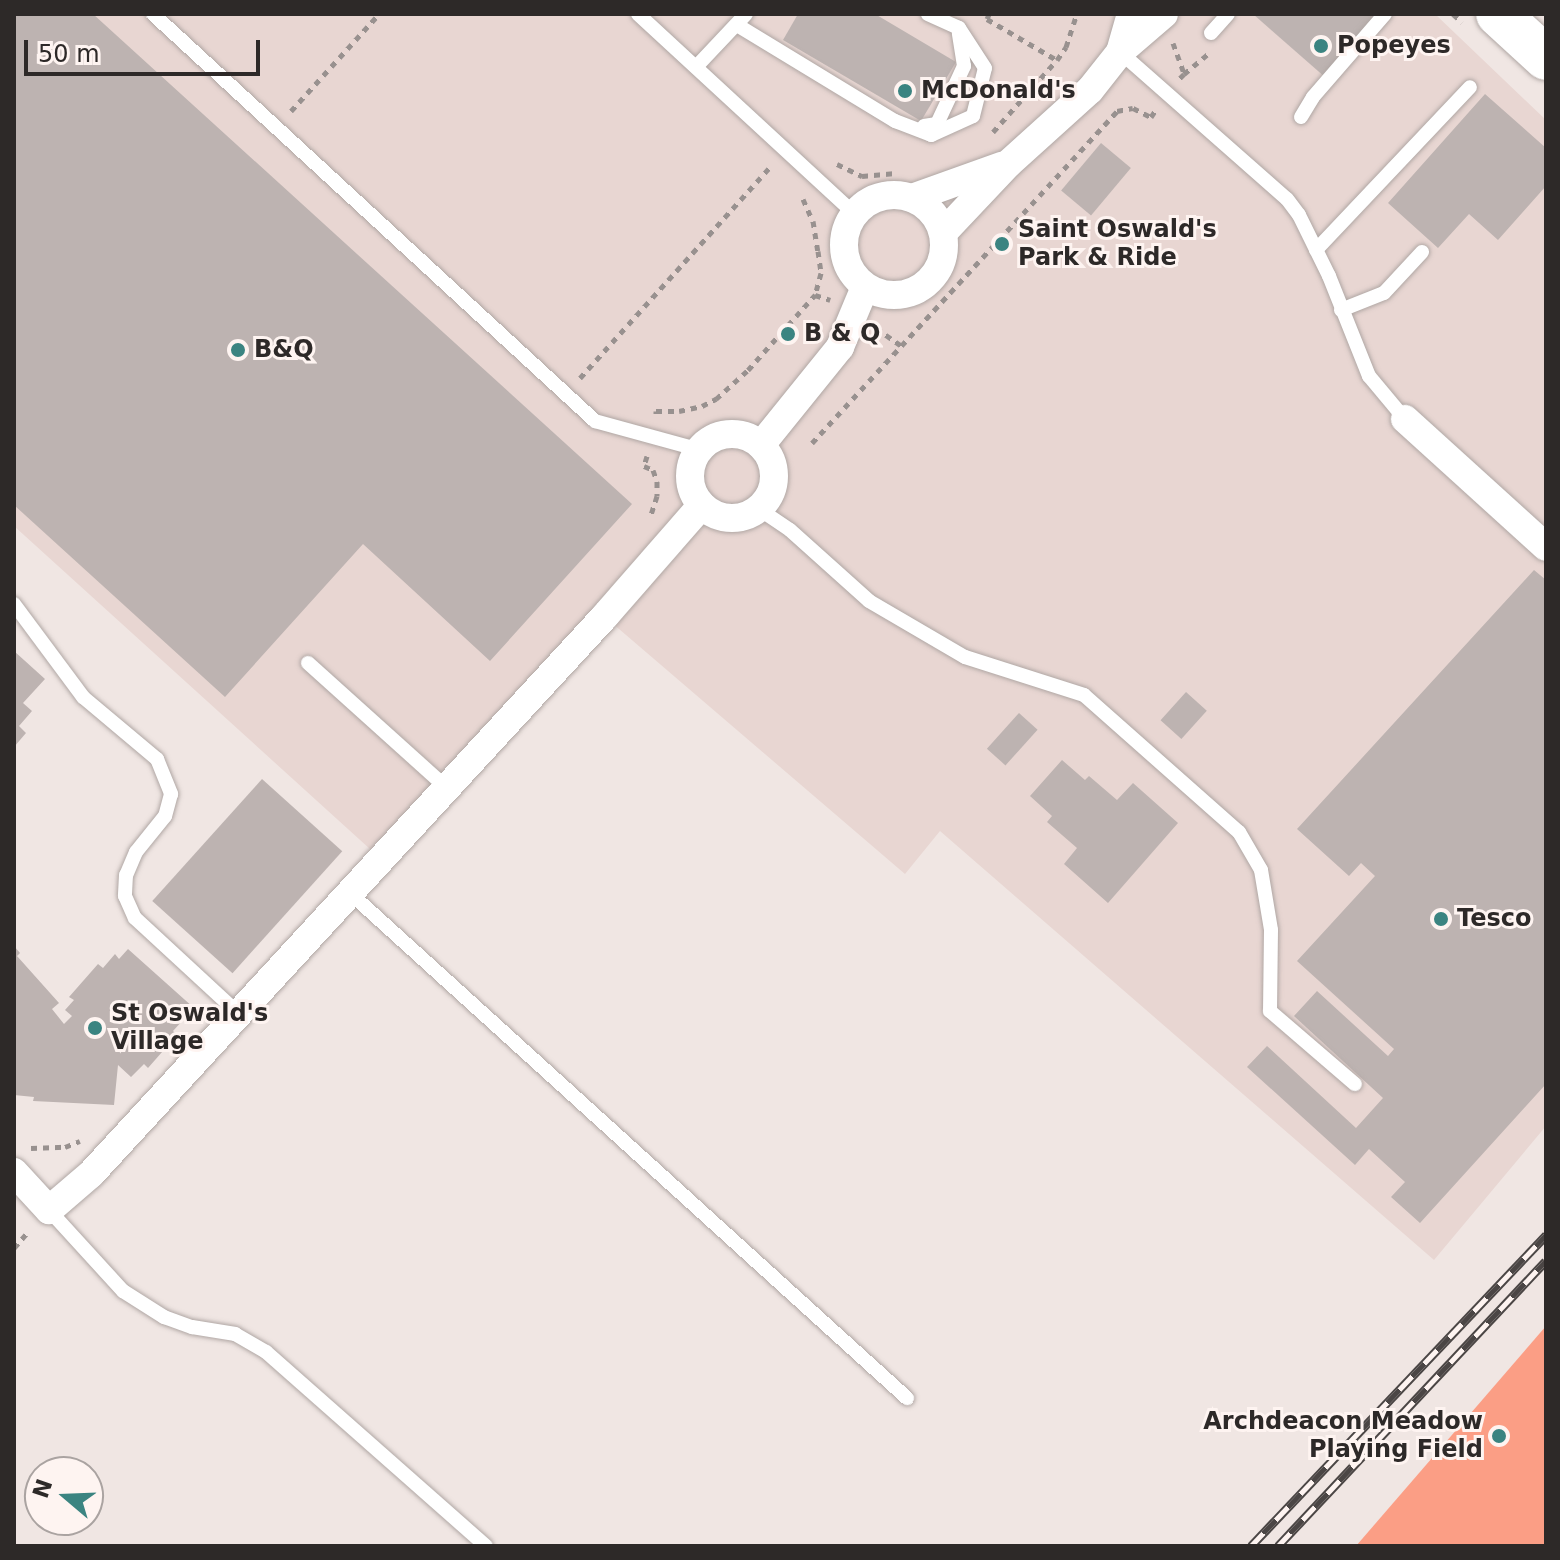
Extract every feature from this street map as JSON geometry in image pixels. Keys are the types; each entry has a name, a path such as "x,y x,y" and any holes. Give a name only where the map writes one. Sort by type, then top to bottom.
{"main road":[{"path":"1498,14 1546,58"}],"street":[{"path":"1120,52 1131,14"},
{"path":"943,233 1008,164 1090,90 1120,52 1170,23"},
{"path":"761,445 840,347 860,300 845,260 843,243 854,213 868,202 886,195 912,198 1008,164"},
{"path":"860,300 917,290 938,269 944,251 943,233 935,216 912,198"},
{"path":"1405,419 1546,547"},
{"path":"725,435 740,435 761,445 772,462 774,476 768,498 759,509 731,519 717,515 702,505 690,478 700,450 725,435"},
{"path":"19,1159 49,1210 91,1174 605,616 702,505"}],"lane":[{"path":"153,14 595,421 700,450"},
{"path":"638,14 854,213"},
{"path":"696,67 742,20 911,128 931,135 973,116 985,68 959,28 928,14"},
{"path":"1211,33 1228,14"},
{"path":"1301,117 1313,97 1385,14"},
{"path":"911,128 937,124 964,66 959,28"},
{"path":"1120,52 1287,199 1299,215 1316,250 1369,376 1405,419"},
{"path":"1316,250 1470,87"},
{"path":"1341,310 1384,293 1422,252"},
{"path":"759,509 790,530 869,601 965,657 1084,695 1239,832 1261,870 1271,930 1270,1011 1355,1084"},
{"path":"14,604 83,697 157,759 171,794 165,816 136,852 126,875 125,896 135,918 239,1014"},
{"path":"308,663 447,788"},
{"path":"350,893 907,1398"},
{"path":"49,1210 123,1291 164,1317 248,1339 266,1352 486,1546"}],"path":[{"path":"277,126 379,14"},
{"path":"989,14 987,19 1057,60"},
{"path":"1170,23 1173,44 1184,74"},
{"path":"812,443 1117,111 1133,108 1151,117 1184,74 1212,49"},
{"path":"566,393 786,150"},
{"path":"771,166 780,174"},
{"path":"644,527 657,496 653,470 644,466 656,411 679,411 716,399 748,370 815,295 821,273 813,221 797,191"},
{"path":"815,295 860,300 902,346"},
{"path":"19,1159 65,1147 87,1136"}],"shaded area":[{"path":"14,14 1435,14 1546,120 1546,1126 1434,1260 940,831 905,874 605,617 381,859 14,526"},
{"name":"Archdeacon Meadow Playing Field","path":"1546,1326 1546,1546 1356,1546"}],"building":[{"name":"B&Q","path":"14,14 93,14 632,504 490,661 363,544 225,697 14,505"},
{"name":"McDonald's","path":"798,14 875,14 956,62 921,121 783,40"},
{"name":"Popeyes","path":"1253,14 1381,14 1326,78"},
{"path":"1485,94 1546,148 1546,186 1498,240 1469,214 1438,248 1388,203"},
{"path":"1101,143 1131,168 1091,216 1061,190"},
{"name":"Tesco","path":"1534,570 1546,580 1546,1084 1420,1223 1391,1197 1405,1182 1369,1149 1355,1165 1247,1067 1267,1046 1356,1128 1383,1098 1294,1016 1317,991 1388,1056 1394,1049 1297,961 1375,876 1361,863 1349,876 1297,829"},
{"path":"14,651 45,679 23,703 32,711 19,726 26,733 14,747"},
{"path":"1186,692 1207,711 1181,739 1161,720"},
{"path":"1019,713 1038,730 1005,765 987,749"},
{"path":"1062,760 1085,780 1089,776 1117,800 1133,783 1178,823 1108,903 1064,864 1077,848 1047,822 1052,816 1030,796"},
{"name":"St Oswald's Village","path":"262,779 342,851 233,973 152,901"},
{"name":"St Oswald's Village","path":"14,946 20,953 17,956 59,1003 52,1009 64,1024 72,1016 65,1010 74,1000 69,997 98,964 103,968 115,954 119,959 128,949 194,1008 173,1031 177,1035 148,1068 144,1064 131,1077 118,1065 114,1105 33,1101 34,1097 14,1095"}],"railway":[{"path":"1251,1546 1546,1235"},
{"path":"1278,1546 1546,1261"}],"place":[{"name":"Popeyes","path":"1321,46"},
{"name":"McDonald's","path":"905,91"},
{"name":"Saint Oswald's Park & Ride","path":"1002,244"},
{"name":"B & Q","path":"788,334"},
{"name":"B&Q","path":"238,350"},
{"name":"Tesco","path":"1441,919"},
{"name":"St Oswald's Village","path":"95,1028"},
{"name":"Archdeacon Meadow Playing Field","path":"1499,1436"}]}
